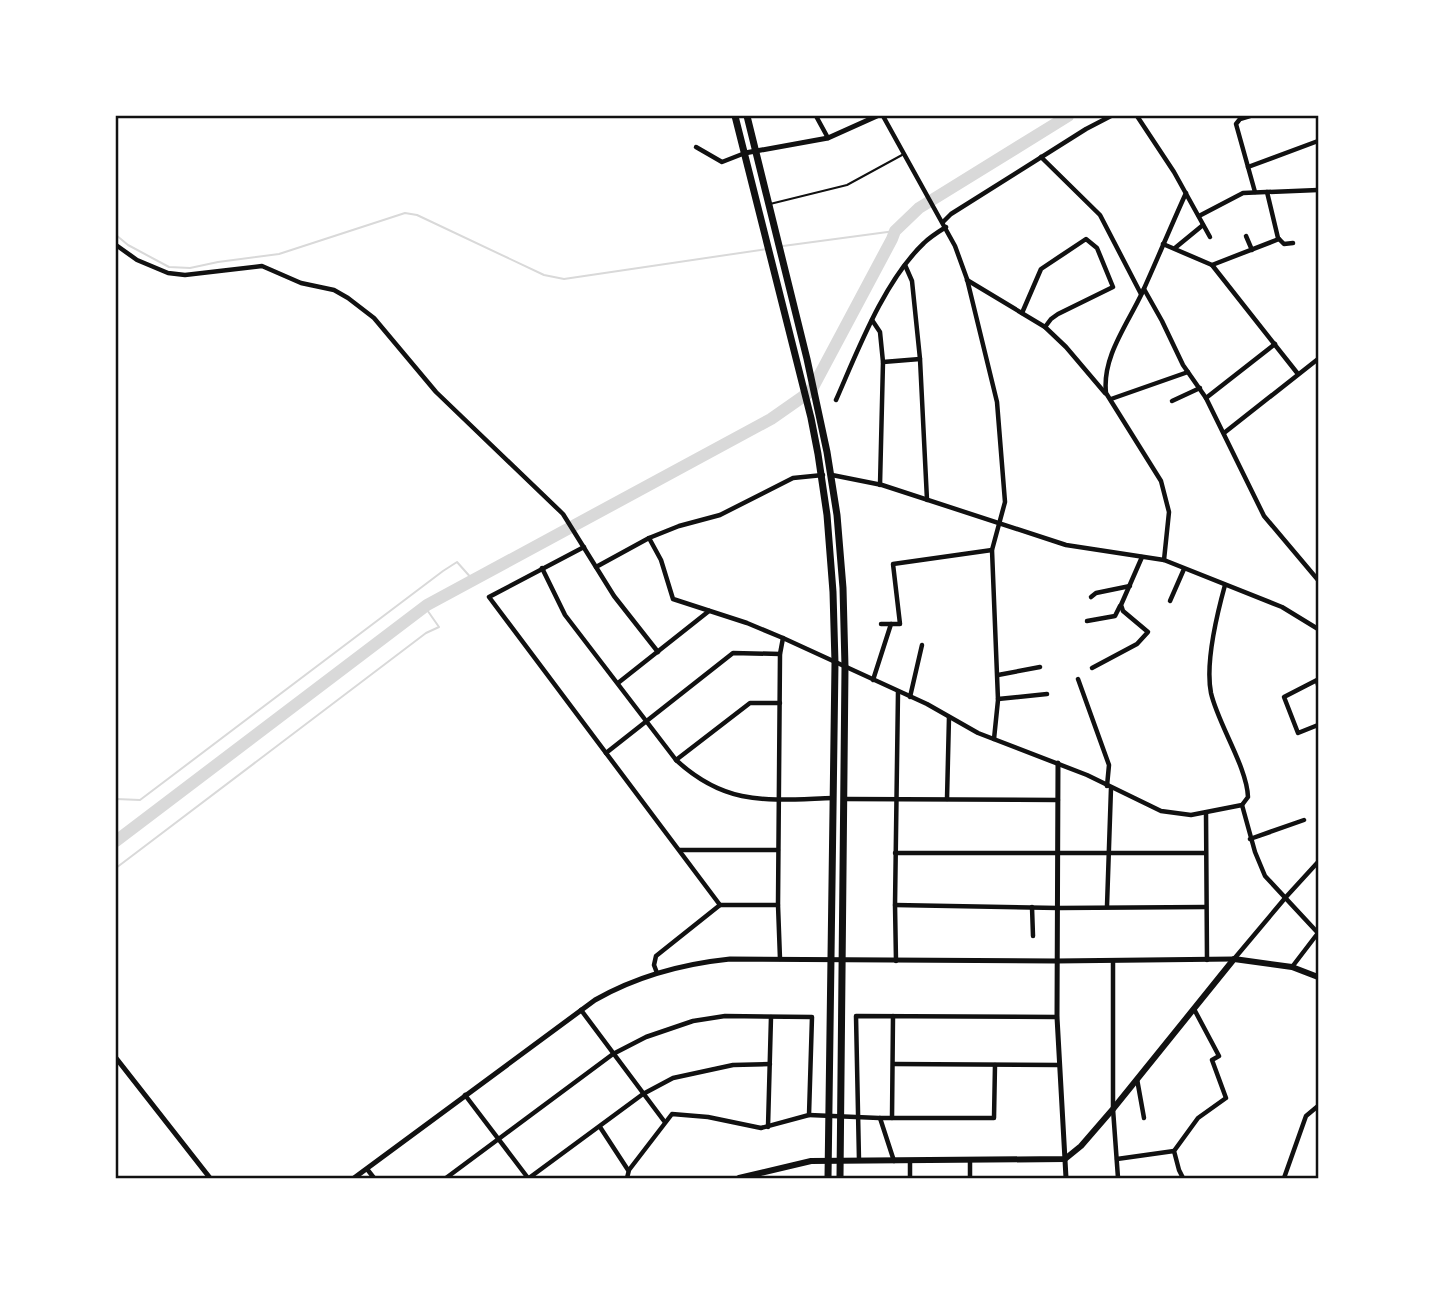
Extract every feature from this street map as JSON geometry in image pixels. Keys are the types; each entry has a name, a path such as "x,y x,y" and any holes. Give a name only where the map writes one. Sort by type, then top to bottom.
{"highway":[{"path":"735,116 811,418 821,475 833,592 835,663 828,1178"},
{"path":"747,116 807,359 837,515 845,667 840,1178"}],"main road":[{"path":"739,1178 803,1163 859,1160 1065,1159 1081,1146 1113,1109 1234,959 1292,967 1318,976"}],"street":[{"path":"816,116 828,138"},
{"path":"696,147 722,162 756,150 828,138 877,116"},
{"path":"883,116 956,246 967,279 997,402 1005,502 992,550 998,675 994,739"},
{"path":"836,400 872,319 905,265 951,214 1111,116"},
{"path":"1136,116 1186,193 1210,237"},
{"path":"1250,116 1240,119 1236,124 1255,192"},
{"path":"1248,167 1318,141"},
{"path":"1041,157 1100,215 1141,295"},
{"path":"1199,216 1236,195 1318,190"},
{"path":"1268,192 1279,239 1284,244 1293,243"},
{"path":"1105,393 1104,380 1110,357 1144,289 1186,193"},
{"path":"1175,248 1203,225"},
{"path":"1246,236 1252,250"},
{"path":"1022,313 1041,269 1086,239 1097,248 1113,287 1058,314 1045,327"},
{"path":"1212,265 1279,239"},
{"path":"1163,244 1212,265 1298,374"},
{"path":"116,245 137,260 167,273 185,275 262,266 301,282 334,290 348,298 374,318 436,391 563,514 614,596 658,652"},
{"path":"905,265 912,281 920,359 927,500"},
{"path":"967,279 1045,327 1111,399 1161,481 1169,512 1164,560"},
{"path":"1144,289 1188,372 1206,398 1264,516 1318,580"},
{"path":"872,319 880,332 883,362 880,485"},
{"path":"1206,398 1275,344"},
{"path":"883,362 920,359"},
{"path":"1223,433 1318,359"},
{"path":"1111,399 1188,372"},
{"path":"1172,401 1200,388"},
{"path":"596,567 649,538 679,526 720,515 793,478 831,475 880,485 1066,545 1164,560 1282,607 1318,629"},
{"path":"649,538 661,560 673,599 747,623 783,638 910,697 965,727 1058,763 1161,811 1184,815 1242,805 1248,797 1214,702 1210,678 1216,627 1225,585"},
{"path":"582,545 489,597 720,905"},
{"path":"881,624 900,624 893,564 992,550"},
{"path":"1087,621 1115,616 1142,556"},
{"path":"542,568 565,615 676,760 695,777 722,792 753,799 833,798"},
{"path":"1170,601 1184,569"},
{"path":"1091,597 1097,593 1131,585"},
{"path":"1092,668 1137,644 1148,632 1123,611 1121,605"},
{"path":"618,683 709,611"},
{"path":"873,680 891,624"},
{"path":"780,959 778,850 780,654 783,638"},
{"path":"910,697 922,645"},
{"path":"606,753 733,653 780,654"},
{"path":"998,675 1040,667"},
{"path":"1078,679 1109,765 1110,854 1107,907"},
{"path":"1318,685 1317,680 1284,697 1298,733 1318,725"},
{"path":"896,961 898,692"},
{"path":"998,699 1047,694"},
{"path":"676,760 750,703 780,703"},
{"path":"947,799 948,716"},
{"path":"1058,763 1057,1017 1066,1178"},
{"path":"844,799 1058,800"},
{"path":"1242,805 1250,839 1265,876 1318,933 1292,967"},
{"path":"1206,813 1207,960"},
{"path":"1250,839 1304,820"},
{"path":"679,850 778,850"},
{"path":"895,853 1205,853"},
{"path":"354,1178 581,1010 610,991 657,973 718,960 1234,959 1318,862"},
{"path":"657,973 654,965 656,956 720,905 778,905"},
{"path":"895,905 1206,907"},
{"path":"1032,907 1033,936"},
{"path":"1113,961 1113,1109 1118,1178"},
{"path":"1117,1159 1174,1151 1198,1118 1226,1098 1212,1060 1219,1056 1193,1008"},
{"path":"581,1010 664,1121"},
{"path":"446,1178 613,1054 646,1037 693,1021 725,1016 813,1017 809,1115"},
{"path":"859,1160 856,1016 1057,1017"},
{"path":"892,1118 893,1016"},
{"path":"768,1127 771,1017"},
{"path":"116,1058 210,1178"},
{"path":"465,1095 528,1178 643,1094 673,1078 733,1065 770,1064"},
{"path":"894,1064 1059,1065"},
{"path":"627,1178 629,1170 672,1114 708,1117 754,1128 768,1127 809,1115 994,1118 995,1065"},
{"path":"1137,1079 1144,1118"},
{"path":"1284,1178 1306,1116 1318,1105"},
{"path":"879,1118 894,1161"},
{"path":"600,1127 629,1170"},
{"path":"1174,1151 1184,1178"},
{"path":"910,1178 911,1161"},
{"path":"970,1161 970,1178"},
{"path":"367,1169 374,1178"}],"lane":[{"path":"769,204 847,185 905,154"}],"waterway":[{"path":"116,841 427,605 771,419 811,391 895,231 919,208 1068,116"},
{"path":"116,235 128,245 169,267 190,268 279,254 405,213 417,215 544,275 564,279 767,249"},
{"path":"783,246 895,231"},
{"path":"116,799 140,800 457,562 473,580"},
{"path":"116,868 426,633 439,627 425,607"}]}
